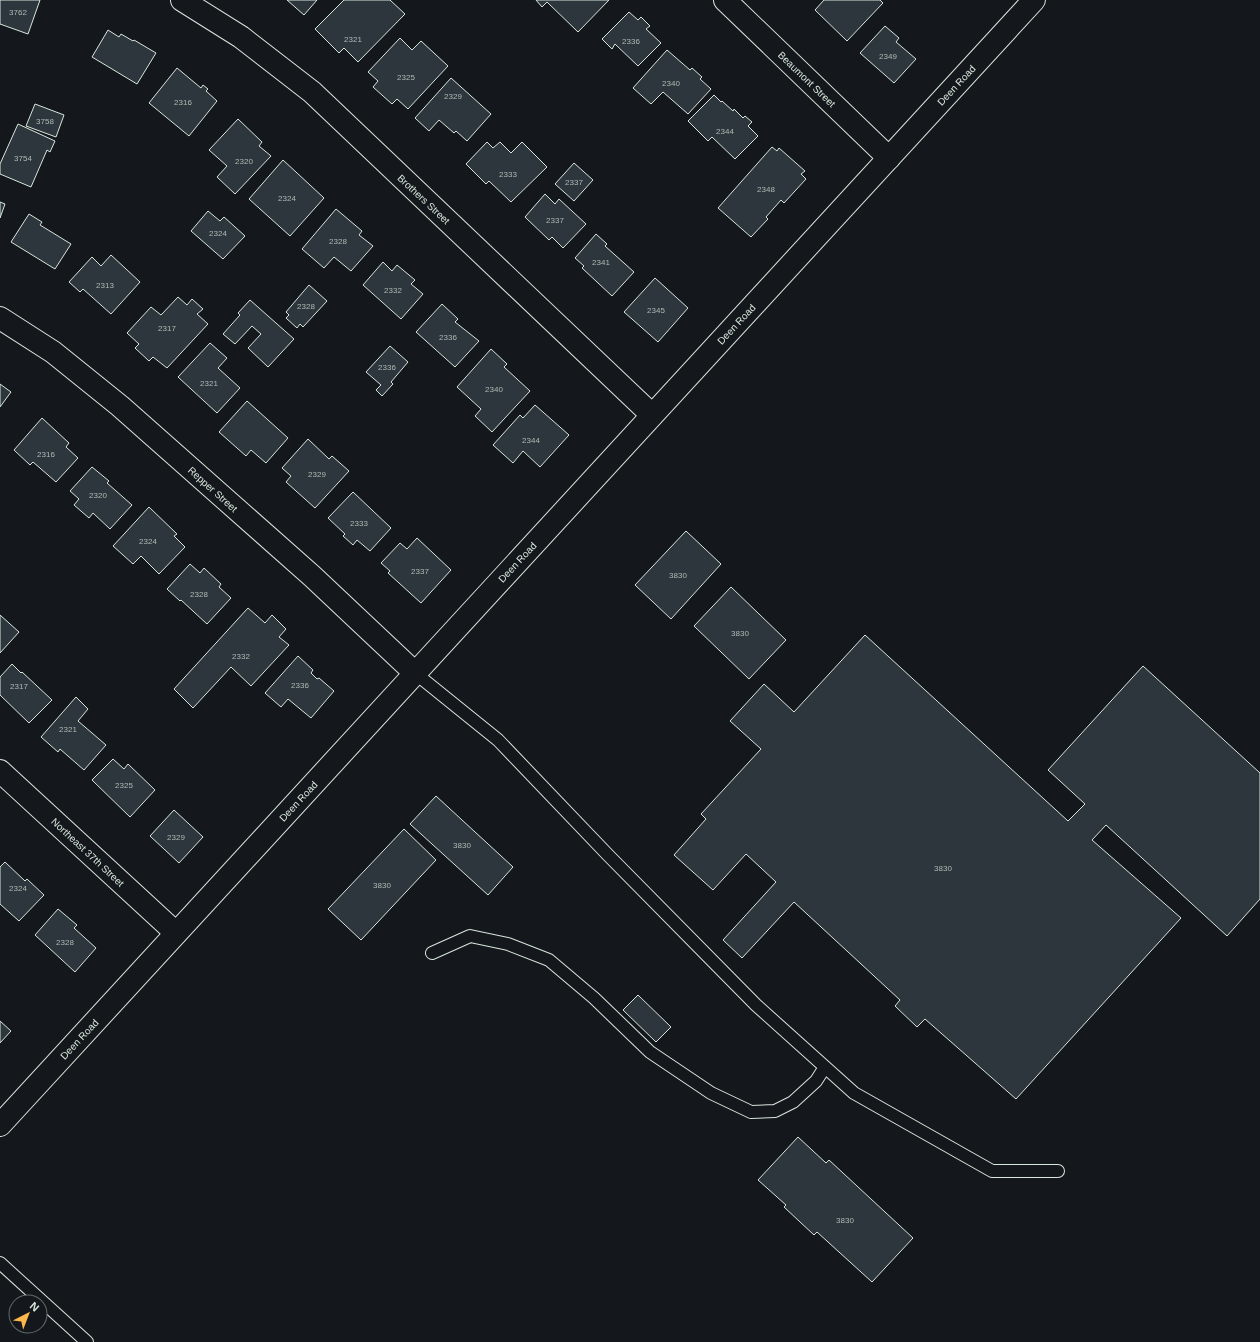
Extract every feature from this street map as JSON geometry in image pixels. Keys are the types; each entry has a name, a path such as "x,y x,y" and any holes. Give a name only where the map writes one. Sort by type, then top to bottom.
{"street":[{"name":"Brothers Street","path":"182,0 241,37 312,92 652,415"},
{"name":"Beaumont Street","path":"725,0 889,158"},
{"name":"Deen Road","path":"0,1125 1034,0"},
{"name":"Repper Street","path":"0,318 53,352 120,406 312,576 415,673"},
{"name":"Northeast 37th Street","path":"0,770 176,933"}],"lane":[{"path":"415,673 498,740 608,855 756,1005 854,1093 992,1171 1058,1171"},
{"path":"432,954 470,936 508,944 549,960 594,998 650,1052 711,1093 751,1112 776,1111 794,1102 816,1081 825,1067"},
{"path":"0,1263 87,1342"}],"building":[{"path":"0,0 40,0 28,34 0,24"},
{"path":"287,0 317,0 304,15"},
{"path":"344,0 390,0 405,14 358,62 344,48 339,53 315,29"},
{"path":"536,0 609,0 578,32 547,2 542,7"},
{"path":"824,0 880,0 883,3 847,41 815,10"},
{"path":"629,12 638,20 641,17 650,26 646,29 661,43 638,66 615,44 612,49 602,39"},
{"path":"885,26 899,38 896,42 916,59 894,83 860,53"},
{"path":"108,30 119,37 121,34 133,41 134,40 156,53 137,84 92,57"},
{"path":"400,38 412,50 421,41 448,66 408,109 397,99 392,104 373,87 378,81 368,72"},
{"path":"667,50 690,70 692,68 702,77 700,79 711,89 688,114 663,92 651,104 633,88"},
{"path":"177,68 201,88 203,85 208,89 206,91 217,101 189,136 149,103"},
{"path":"451,78 491,114 467,141 456,131 454,133 439,120 429,131 415,118"},
{"path":"714,95 733,111 734,109 743,118 745,116 752,122 748,126 758,136 735,159 712,137 708,141 688,121"},
{"path":"35,104 64,115 56,137 26,126"},
{"path":"238,119 262,142 259,146 271,156 235,194 217,177 227,166 209,150"},
{"path":"18,124 55,141 50,152 47,150 31,187 0,174 0,164"},
{"path":"487,142 493,148 500,142 511,153 522,142 547,167 511,202 489,181 486,184 466,164"},
{"path":"772,147 777,151 779,148 805,171 801,174 806,179 784,203 781,200 766,217 768,219 751,237 718,208"},
{"path":"283,160 324,198 290,236 249,199"},
{"path":"574,163 593,180 574,201 555,184"},
{"path":"545,194 555,204 559,199 586,224 563,248 552,237 549,240 525,217"},
{"path":"0,202 5,204 0,218"},
{"path":"336,209 362,231 359,235 373,246 351,271 334,257 324,268 302,249"},
{"path":"208,211 220,221 224,217 245,236 223,259 191,231"},
{"path":"29,214 42,222 40,225 71,244 55,269 11,242"},
{"path":"596,234 607,244 605,246 634,272 612,296 582,268 584,266 575,258"},
{"path":"111,255 140,282 111,314 83,289 80,292 69,282 92,257 101,266"},
{"path":"383,262 392,271 397,265 415,280 411,284 423,294 401,319 363,285"},
{"path":"655,278 688,308 658,342 624,312"},
{"path":"309,285 327,301 303,327 300,324 297,328 286,318 289,315 286,312"},
{"path":"178,297 187,305 192,299 203,309 197,314 208,324 167,368 153,357 149,361 135,348 139,344 127,333 151,307 161,315"},
{"path":"250,300 294,339 268,367 248,348 261,334 252,326 235,344 223,334 240,315 238,313"},
{"path":"442,304 458,319 455,322 479,341 455,367 416,332"},
{"path":"210,343 227,358 218,368 240,388 217,413 178,377"},
{"path":"390,346 408,362 391,382 393,384 382,396 376,390 381,385 366,372"},
{"path":"491,349 507,364 504,367 530,391 492,432 475,416 481,409 457,387"},
{"path":"0,384 11,392 0,407"},
{"path":"247,401 288,438 266,463 251,450 246,456 219,432"},
{"path":"535,405 569,435 540,467 523,451 513,463 493,445 520,415 523,418"},
{"path":"42,418 69,443 66,447 78,458 56,482 33,462 30,465 14,450"},
{"path":"308,439 329,459 332,456 349,471 315,508 286,482 291,476 282,468"},
{"path":"92,467 109,481 107,483 132,505 110,529 93,513 89,518 74,505 79,499 70,491"},
{"path":"353,492 391,528 370,551 357,540 353,545 343,536 345,534 328,518"},
{"path":"149,507 177,534 174,536 185,547 159,574 141,556 133,564 113,546"},
{"path":"686,531 721,564 671,619 635,585"},
{"path":"417,538 451,570 421,603 388,573 390,571 381,563 400,543 407,549"},
{"path":"190,564 200,573 204,568 221,584 219,587 231,598 207,624 167,589"},
{"path":"731,587 786,640 749,679 694,626"},
{"path":"248,608 265,623 272,615 286,629 279,637 289,645 251,686 231,667 193,708 174,689"},
{"path":"0,615 19,632 0,653"},
{"path":"865,635 1068,821 1085,804 1048,770 1143,666 1260,773 1260,899 1227,936 1106,825 1092,840 1181,918 1016,1099 925,1019 917,1027 895,1006 900,1000 794,902 742,958 723,940 776,882 746,854 713,890 674,855 706,819 701,814 761,749 730,721 764,684 794,712"},
{"path":"298,656 313,670 311,673 317,679 319,678 334,691 311,718 288,699 281,707 265,693"},
{"path":"12,664 52,700 29,723 0,695 0,677"},
{"path":"76,697 88,709 78,721 106,745 84,770 60,749 58,752 41,737"},
{"path":"113,759 124,769 128,764 155,790 130,817 92,780"},
{"path":"436,796 513,867 488,895 410,824"},
{"path":"174,810 203,837 179,863 150,836"},
{"path":"404,829 436,860 361,940 328,909"},
{"path":"5,862 25,881 27,879 44,895 19,921 0,904 0,867"},
{"path":"58,909 77,925 74,928 96,948 75,972 35,935"},
{"path":"638,995 671,1027 656,1042 623,1010"},
{"path":"0,1021 11,1031 0,1043"},
{"path":"798,1137 826,1163 829,1160 913,1238 872,1282 817,1232 814,1235 784,1207 786,1205 758,1180"}]}
